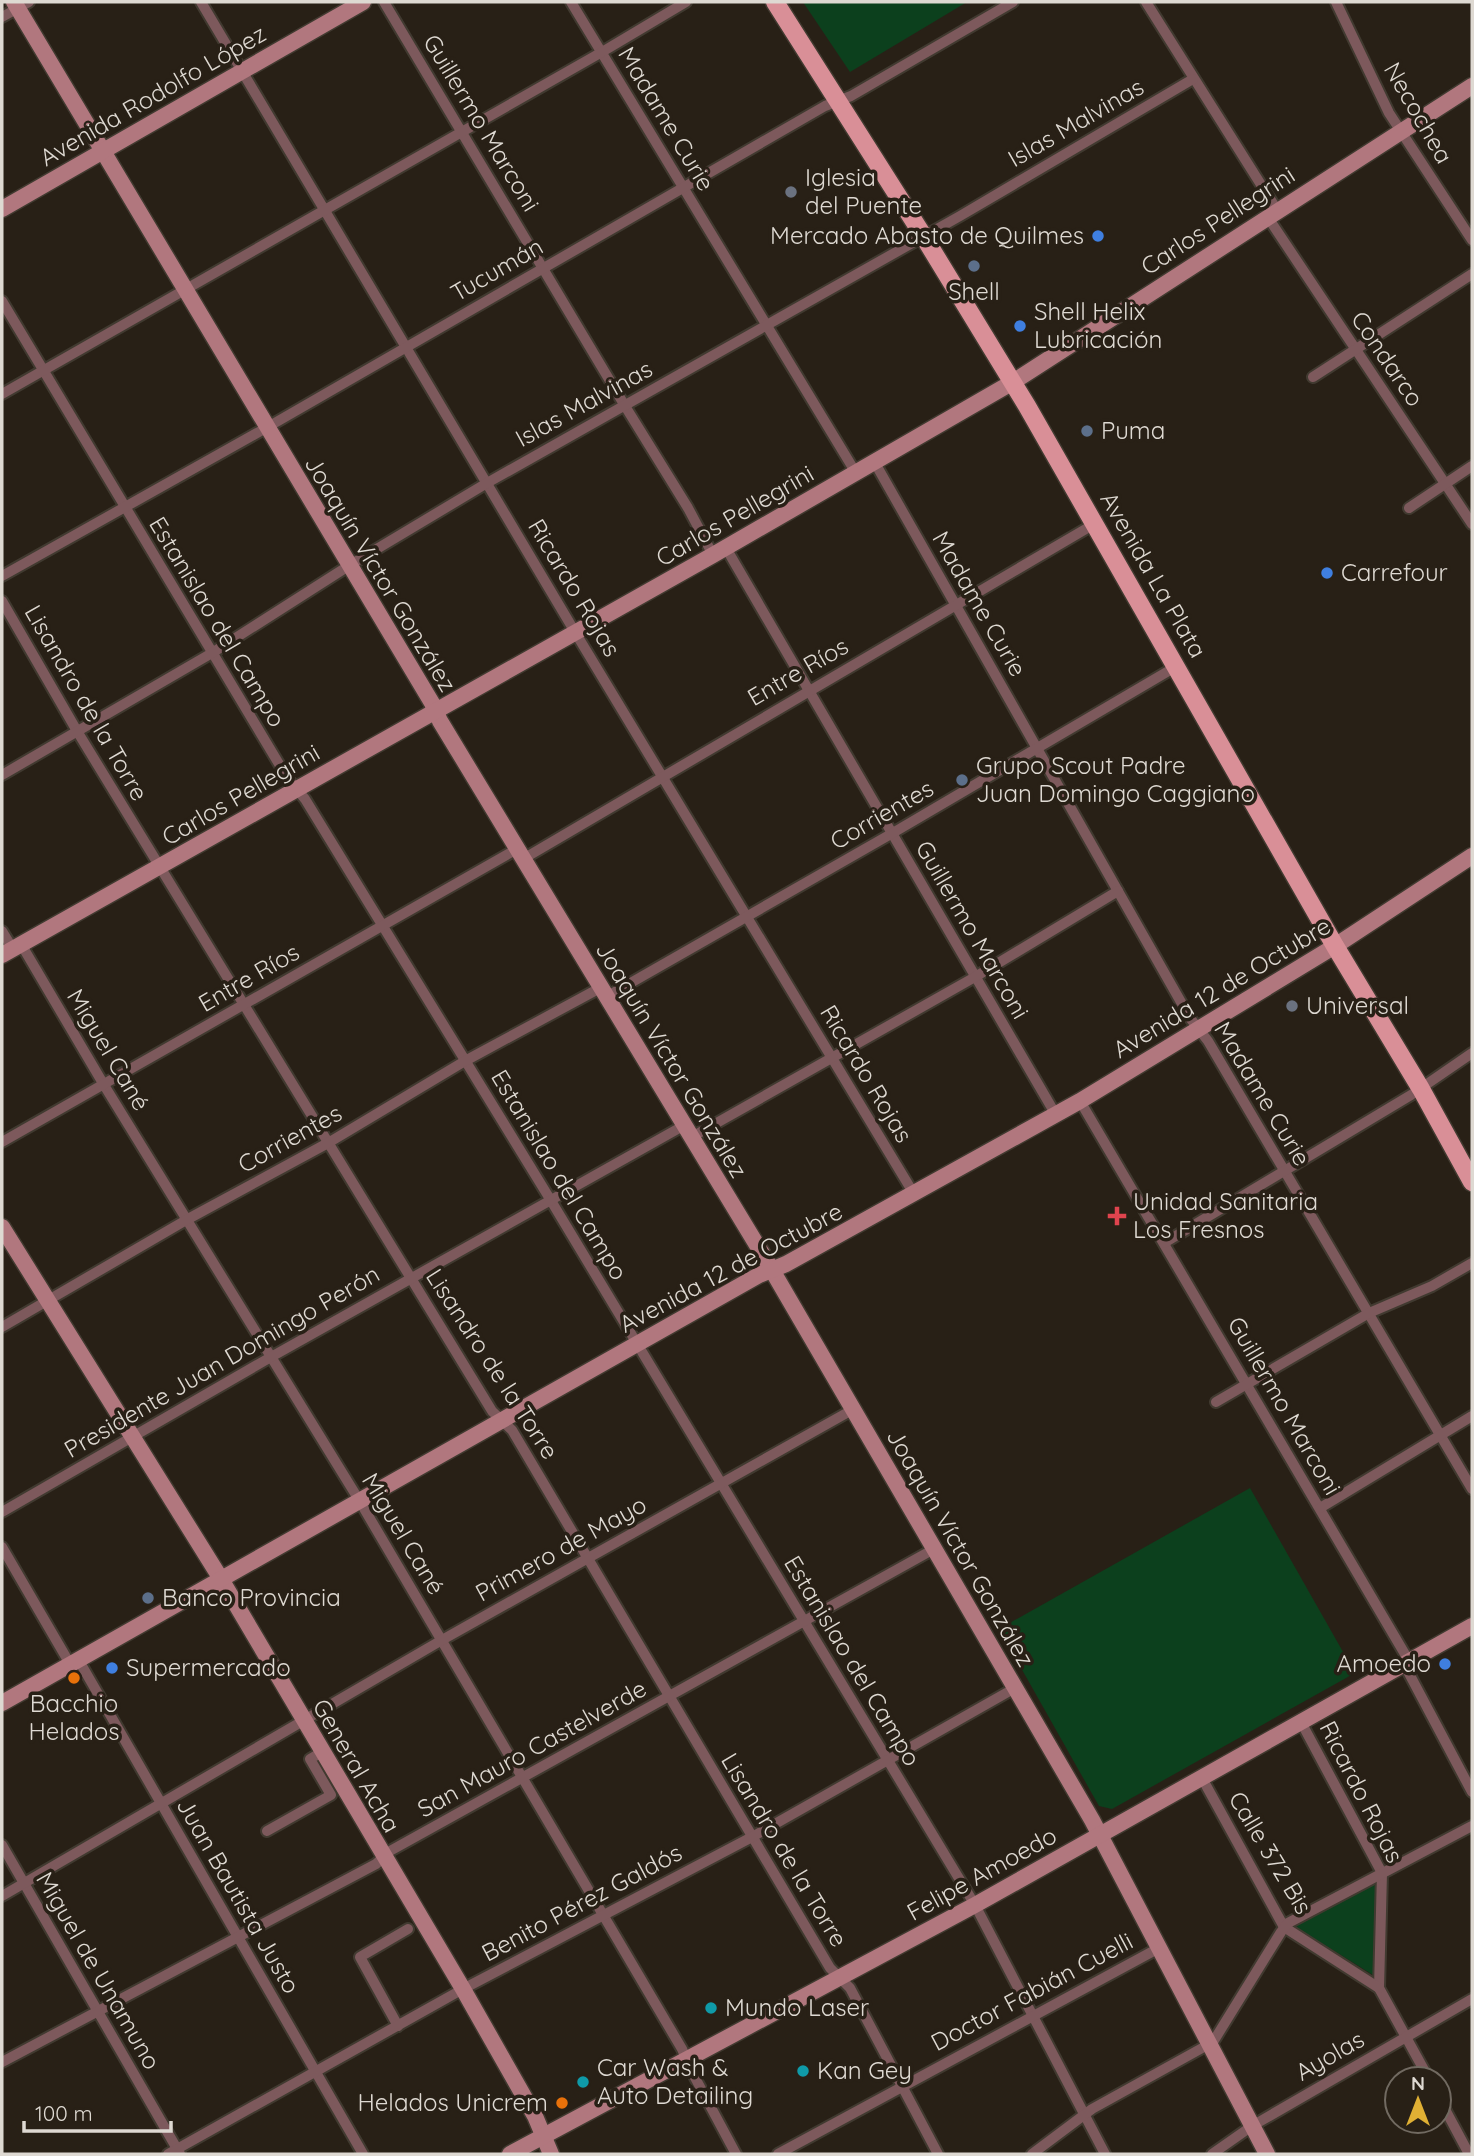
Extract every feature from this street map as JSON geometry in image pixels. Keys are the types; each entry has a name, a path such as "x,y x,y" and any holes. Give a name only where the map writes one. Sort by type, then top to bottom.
{"main road":[{"name":"Avenida La Plata","path":"775,2 1013,382 1472,1182"}],"street":[{"name":"Ricardo Rojas","path":"201,2 575,632 914,1194"},
{"name":"Avenida Rodolfo López","path":"2,209 363,2"},
{"name":"Guillermo Marconi","path":"384,2 625,407 808,690 1056,1115"},
{"name":"Madame Curie","path":"571,2 856,473"},
{"path":"2,394 686,2"},
{"name":"Tucumán","path":"2,576 266,428 825,106 851,96 1013,2"},
{"name":"Condarco","path":"1146,2 1355,350 1472,524"},
{"name":"Necochea","path":"1336,2 1389,113 1472,240"},
{"path":"2,17 20,4"},
{"name":"Joaquín Víctor González","path":"20,4 102,152 603,993 772,1270 1101,1835 1267,2154"},
{"name":"Islas Malvinas","path":"2,775 212,653 349,565 487,483 924,237 1193,79"},
{"name":"Carlos Pellegrini","path":"12,949 719,552 1013,382 1472,86"},
{"path":"1313,377 1472,274"},
{"name":"Estanislao del Campo","path":"2,301 212,653 296,789 305,799 550,1199 975,1905 1105,2154"},
{"name":"Madame Curie","path":"875,463 1190,1018 1208,1041 1472,1489"},
{"path":"1409,508 1472,466"},
{"name":"Entre Ríos","path":"2,1142 382,926 663,776 1096,523"},
{"name":"Lisandro de la Torre","path":"2,601 77,732 492,1411 512,1430 830,1968 850,1988 938,2154"},
{"name":"Corrientes","path":"2,1326 188,1219 328,1143 465,1061 748,917 1177,666"},
{"name":"Avenida 12 de Octubre","path":"2,1703 500,1420 1056,1115 1470,861"},
{"name":"Presidente Juan Domingo Perón","path":"2,1512 550,1199 831,1058 975,977 1118,891"},
{"name":"Miguel Cané","path":"2,930 188,1219 359,1500 687,2060 736,2154"},
{"path":"1164,1243 1420,1089 1472,1053"},
{"name":"Guillermo Marconi","path":"1080,1101 1320,1508 1406,1662 1472,1792"},
{"name":"General Acha","path":"2,1227 220,1579 463,1989 535,2116 551,2154"},
{"path":"1216,1402 1369,1313 1432,1286 1472,1263"},
{"name":"Primero de Mayo","path":"2,1896 442,1640 852,1410"},
{"path":"1320,1508 1472,1416"},
{"name":"Juan Bautista Justo","path":"2,1547 160,1803 363,2154"},
{"name":"San Mauro Castelverde","path":"2,2062 376,1864 390,1851 934,1549"},
{"name":"Felipe Amoedo","path":"510,2154 975,1905 1472,1626"},
{"name":"Benito Pérez Galdós","path":"175,2153 463,1989 752,1837 1015,1688"},
{"name":"Ricardo Rojas","path":"1301,1722 1382,1872 1379,1988"},
{"path":"267,1831 331,1794 310,1759 322,1752"},
{"name":"Calle 372 Bis","path":"1202,1779 1284,1927 1379,1988"},
{"path":"1032,2154 1084,2114 1217,2038 1284,1927 1472,1826"},
{"name":"Miguel de Unamuno","path":"2,1845 175,2153"},
{"path":"398,2026 360,1958 408,1929"},
{"name":"Doctor Fabián Cuelli","path":"778,2154 1159,1948"},
{"path":"1379,1988 1421,2065"},
{"name":"Ayolas","path":"1212,2154 1252,2126 1472,1999"},
{"path":"1453,2124 1469,2154"}],"green space":[{"path":"803,2 967,2 850,72"},
{"path":"1250,1488 1355,1673 1112,1809 1099,1806 999,1629"},
{"path":"1376,1882 1373,1975 1294,1926"}],"place":[{"name":"Iglesia del Puente","path":"791,192"},
{"name":"Mercado Abasto de Quilmes","path":"1098,236"},
{"name":"Shell","path":"974,266"},
{"name":"Shell Helix Lubricación","path":"1020,326"},
{"name":"Puma","path":"1087,431"},
{"name":"Carrefour","path":"1327,573"},
{"name":"Grupo Scout Padre Juan Domingo Caggiano","path":"962,780"},
{"name":"Universal","path":"1292,1006"},
{"name":"Unidad Sanitaria Los Fresnos","path":"1117,1216"},
{"name":"Banco Provincia","path":"148,1598"},
{"name":"Amoedo","path":"1445,1664"},
{"name":"Supermercado","path":"112,1668"},
{"name":"Bacchio Helados","path":"74,1678"},
{"name":"Mundo Laser","path":"711,2008"},
{"name":"Kan Gey","path":"803,2071"},
{"name":"Car Wash & Auto Detailing","path":"583,2082"},
{"name":"Helados Unicrem","path":"562,2103"}]}
